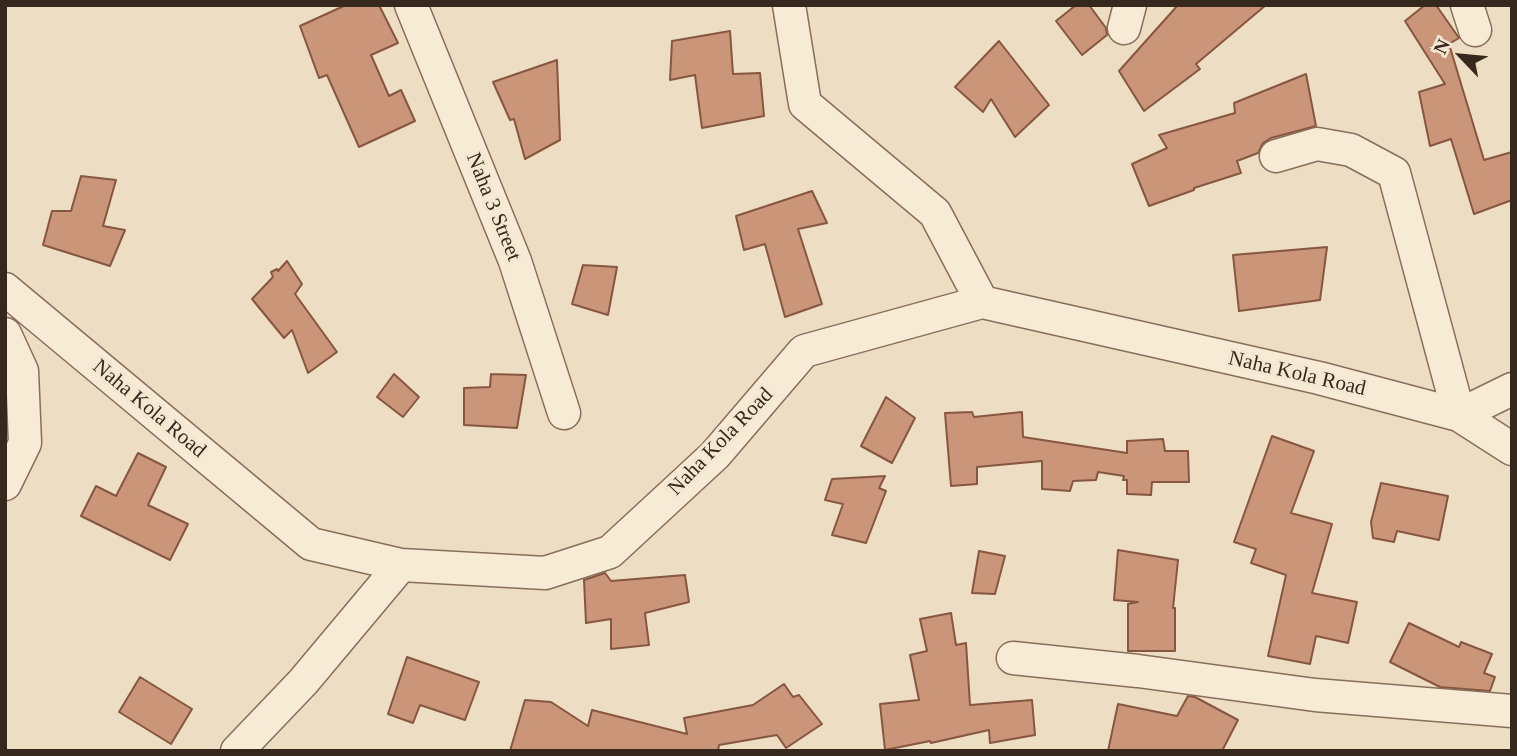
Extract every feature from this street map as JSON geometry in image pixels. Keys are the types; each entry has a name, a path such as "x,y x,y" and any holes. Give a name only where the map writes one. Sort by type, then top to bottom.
{"street":[{"name":"Naha 3 Street","path":"411,5 516,261 564,413"},
{"path":"789,5 805,104 935,213 982,302"},
{"path":"1276,156 1317,144 1351,150 1394,173 1459,415 1512,389"},
{"name":"Naha Kola Road","path":"5,289 311,544 401,565 545,573 610,552 715,455 804,351 982,302 1319,378 1459,415 1512,449"},
{"path":"5,334 22,372 25,443 5,484"},
{"path":"237,751 303,682 401,565"},
{"path":"1013,658 1138,671 1315,695 1512,711"}],"building":[{"path":"346,5 379,5 398,43 371,55 389,96 401,90 415,121 359,147 327,75 319,78 300,26"},
{"path":"1076,5 1089,5 1106,28 1107,35 1082,55 1056,21"},
{"path":"1178,5 1266,5 1196,64 1200,69 1144,111 1119,71"},
{"path":"1425,5 1436,5 1459,38 1449,44 1484,160 1512,152 1512,200 1474,214 1451,139 1430,146 1419,92 1445,84 1405,21"},
{"path":"730,31 733,74 760,73 764,116 702,128 695,75 670,80 672,41"},
{"path":"999,41 1049,105 1015,137 991,99 983,112 955,87"},
{"path":"557,60 560,140 525,159 514,119 510,120 493,82"},
{"path":"1306,74 1316,126 1271,138 1263,143 1258,153 1237,161 1241,173 1149,206 1132,164 1167,148 1159,135 1235,113 1234,103"},
{"path":"81,176 116,180 103,226 125,230 110,266 43,245 52,211 71,211"},
{"path":"812,191 827,223 798,229 822,304 785,317 765,244 744,250 736,216"},
{"path":"1327,247 1320,300 1239,311 1233,255"},
{"path":"287,261 302,284 295,294 337,352 308,373 292,330 284,338 252,299 273,277 271,272 277,269 278,271"},
{"path":"583,265 617,267 608,315 572,304"},
{"path":"394,374 419,397 403,417 377,397"},
{"path":"491,374 526,375 517,428 464,425 464,388 490,387"},
{"path":"886,397 915,418 892,463 861,446"},
{"path":"972,412 974,417 1022,412 1023,437 1127,453 1127,441 1163,439 1165,451 1188,451 1189,482 1152,482 1151,495 1127,494 1127,480 1123,480 1124,476 1098,472 1096,480 1073,481 1070,491 1042,489 1042,461 977,467 977,484 951,486 945,413"},
{"path":"1272,436 1314,451 1291,513 1332,524 1312,593 1357,602 1348,643 1316,636 1310,664 1268,656 1286,575 1251,563 1256,549 1234,542"},
{"path":"138,453 166,467 148,505 188,524 170,560 81,516 96,486 116,496"},
{"path":"885,476 879,488 886,491 866,543 832,535 843,504 825,500 832,479"},
{"path":"1381,483 1448,496 1439,540 1397,531 1394,542 1373,538 1371,522"},
{"path":"1118,550 1178,560 1173,608 1175,651 1128,651 1128,604 1138,602 1114,600"},
{"path":"979,551 1005,556 995,594 972,593"},
{"path":"605,573 611,581 685,575 689,602 645,613 649,645 611,649 611,619 586,623 584,580"},
{"path":"951,613 956,645 966,643 970,705 1032,700 1035,735 990,743 989,730 885,750 880,704 919,700 910,655 927,651 920,619"},
{"path":"1409,623 1459,647 1461,642 1492,654 1484,673 1495,677 1490,691 1440,687 1390,662"},
{"path":"407,657 479,682 465,720 420,705 413,723 388,714"},
{"path":"140,677 192,709 171,744 119,712"},
{"path":"784,684 793,697 799,695 822,724 786,748 777,735 719,745 718,751 510,751 525,700 551,702 588,726 592,710 687,734 684,718 753,705"},
{"path":"1188,696 1195,697 1238,720 1222,751 1108,751 1118,704 1177,716"}]}
